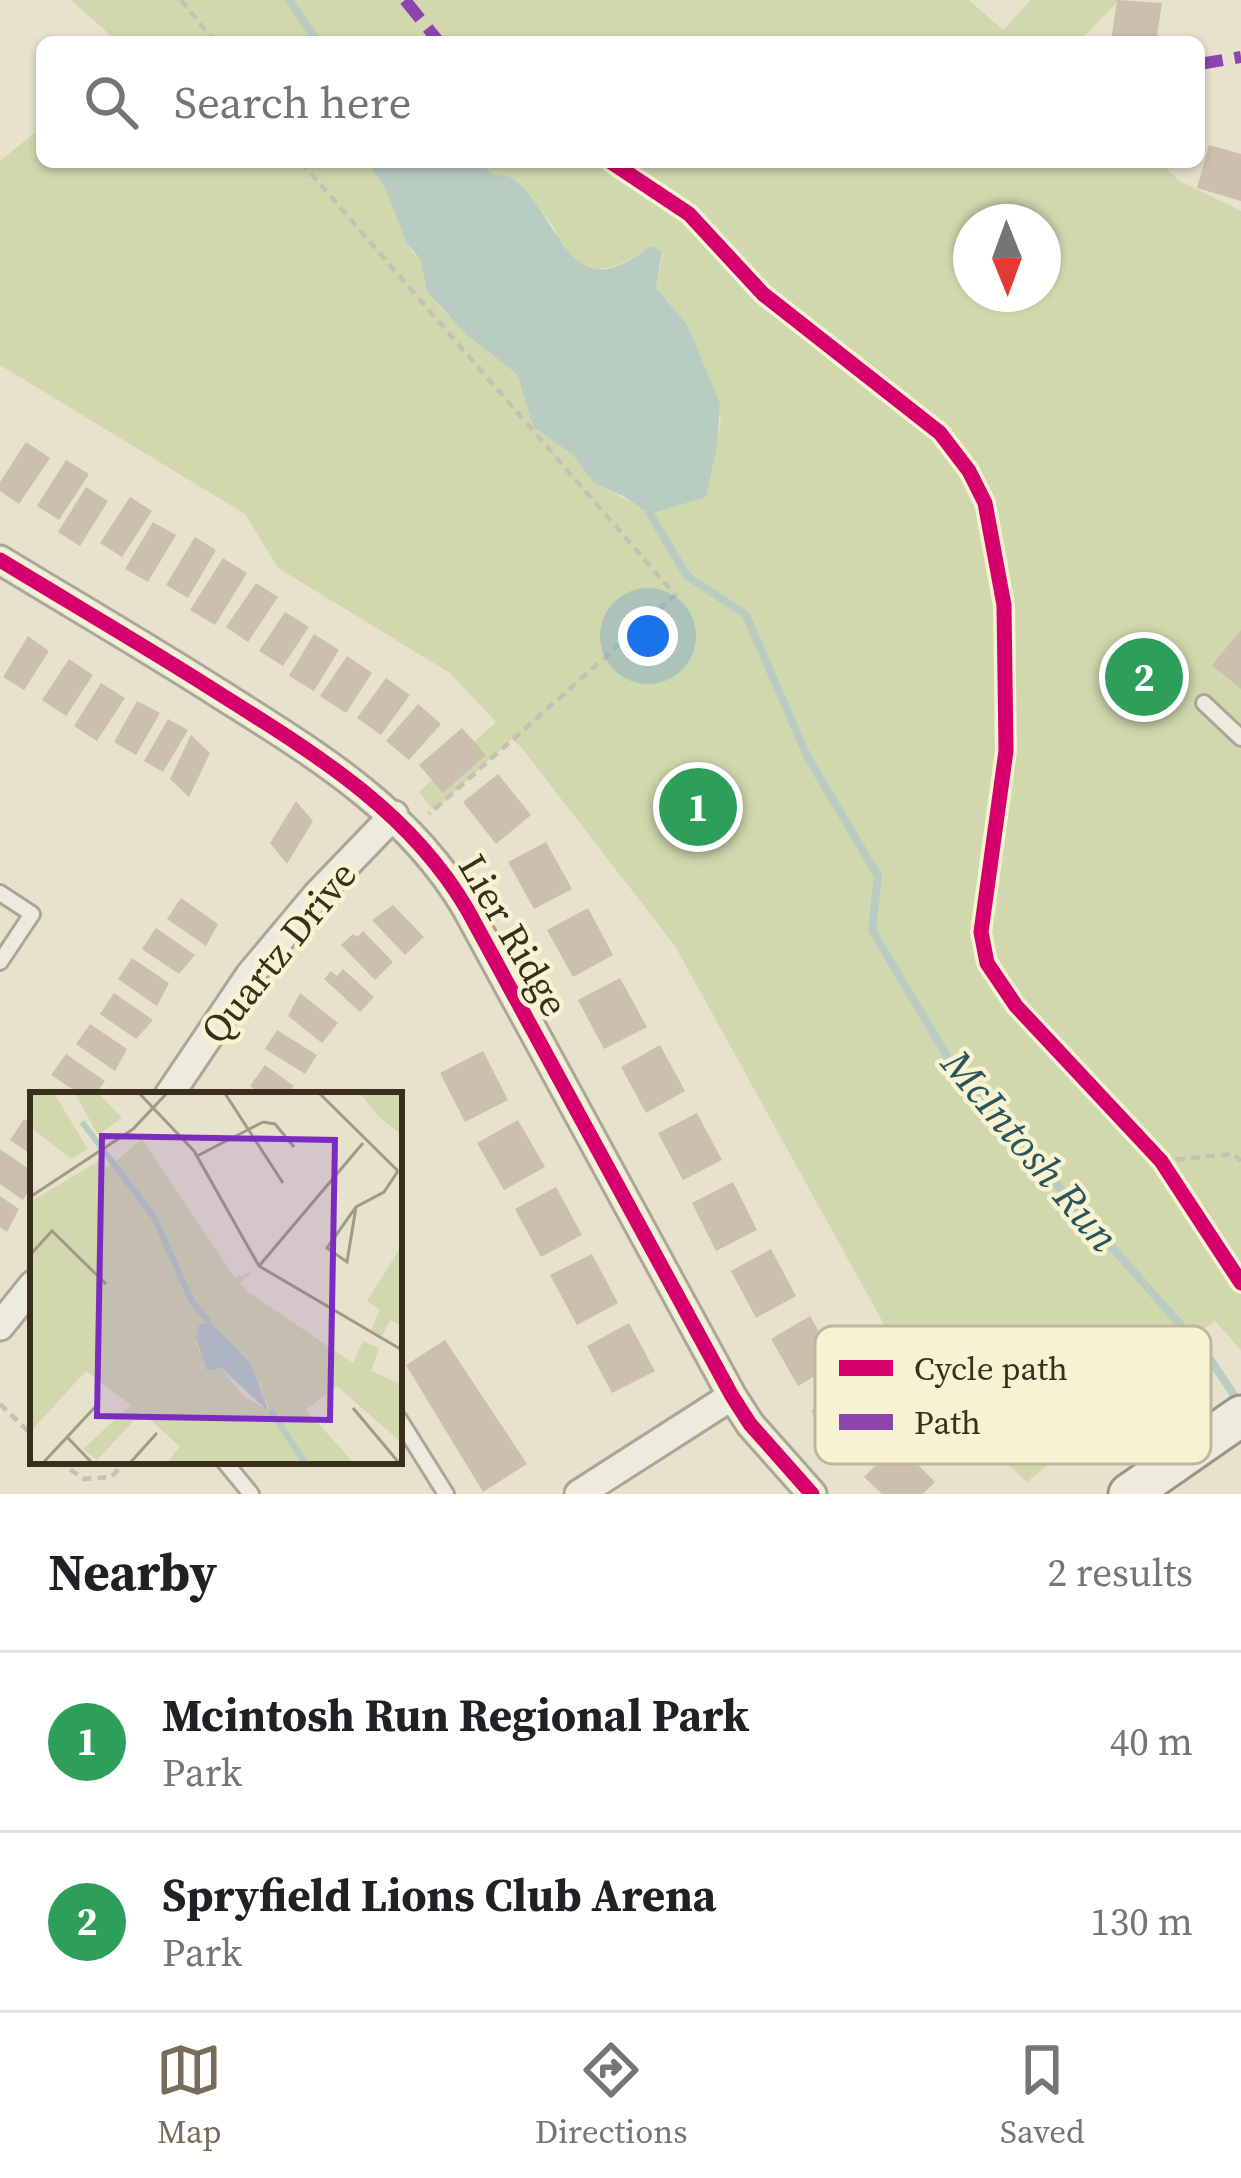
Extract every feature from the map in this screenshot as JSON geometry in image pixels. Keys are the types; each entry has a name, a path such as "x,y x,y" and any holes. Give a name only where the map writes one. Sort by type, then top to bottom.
{"street":[{"name":"Lier Ridge","path":"0,560 330,763 394,815 436,863 467,909 732,1396 750,1424 812,1494"},
{"name":"Quartz Drive","path":"171,1092 250,975 317,895 394,815"},
{"path":"0,1326 30,1290"},
{"path":"579,1494 732,1396"},
{"path":"1211,1436 1241,1416"},
{"path":"1130,1494 1170,1464"}],"lane":[{"path":"1204,703 1241,738"},
{"path":"0,893 32,914 0,962"},
{"path":"402,1424 446,1494"},
{"path":"226,1464 251,1494"}],"path":[{"path":"181,0 210,36"},
{"path":"307,168 674,595 425,817"},
{"path":"1161,1161 1233,1154 1241,1161"},
{"path":"0,1404 30,1433"},
{"path":"62,1464 83,1479 111,1477 124,1464"}],"green space":[{"path":"71,0 969,0 1003,30 1031,0 1119,0 1085,36 111,36"},
{"path":"36,132 36,168 371,168 386,190 412,252 420,259 427,292 517,374 533,427 573,455 596,484 643,508 706,497 721,419 688,326 656,288 663,253 650,246 616,266 592,269 580,265 511,177 492,174 486,168 1166,168 1178,180 1241,211 1241,1350 1215,1321 1208,1326 885,1326 675,946 521,747 512,739 434,811 419,792 496,722 450,673 278,568 245,514 0,365 0,161"},
{"path":"1008,1464 1049,1464 1027,1482"}],"shaded area":[{"path":"371,168 486,168 492,174 511,177 583,264 600,269 622,264 650,246 662,251 656,288 688,326 720,404 706,497 650,514 595,484 573,455 533,427 517,374 467,335 427,292 420,259 406,242 386,190"}],"building":[{"path":"1117,0 1162,3 1157,36 1112,36"},
{"path":"1209,145 1241,154 1241,201 1197,188"},
{"path":"26,442 50,458 19,504 0,491 0,482"},
{"path":"66,460 89,474 59,520 37,506"},
{"path":"86,487 108,501 80,546 58,532"},
{"path":"130,497 152,511 122,557 100,543"},
{"path":"153,522 176,535 148,582 125,569"},
{"path":"195,537 216,550 188,598 166,585"},
{"path":"223,558 247,573 215,625 190,610"},
{"path":"256,583 278,597 248,642 226,627"},
{"path":"285,612 309,627 283,666 259,651"},
{"path":"1241,630 1241,689 1212,665"},
{"path":"314,634 339,650 314,691 289,676"},
{"path":"28,636 49,651 24,690 3,677"},
{"path":"347,656 372,673 346,713 320,696"},
{"path":"69,659 93,675 66,716 42,700"},
{"path":"386,678 410,695 381,735 357,718"},
{"path":"101,683 125,698 97,741 74,726"},
{"path":"137,701 160,713 136,755 114,742"},
{"path":"418,704 441,724 409,760 386,741"},
{"path":"168,719 188,730 163,772 144,761"},
{"path":"462,728 486,755 443,793 419,765"},
{"path":"191,735 210,753 189,797 170,779"},
{"path":"498,774 531,815 496,844 463,802"},
{"path":"296,801 313,821 287,864 270,843"},
{"path":"546,842 572,889 534,909 508,862"},
{"path":"181,898 218,924 206,946 167,919"},
{"path":"393,905 424,937 405,955 372,920"},
{"path":"588,908 613,955 573,977 547,930"},
{"path":"156,928 195,955 179,974 142,949"},
{"path":"363,931 393,962 375,980 341,945"},
{"path":"132,958 169,983 157,1006 118,979"},
{"path":"343,969 374,997 360,1012 324,979 331,971 337,976"},
{"path":"620,978 647,1027 604,1049 578,1000"},
{"path":"114,993 153,1020 136,1039 100,1014"},
{"path":"300,993 338,1023 322,1043 288,1016"},
{"path":"90,1024 127,1049 115,1071 76,1044"},
{"path":"277,1030 317,1055 305,1074 265,1049"},
{"path":"660,1045 685,1091 646,1113 621,1067"},
{"path":"483,1051 508,1100 465,1122 440,1073"},
{"path":"66,1054 105,1081 97,1092 76,1092 51,1075"},
{"path":"265,1065 294,1086 289,1092 259,1092 250,1086"},
{"path":"697,1113 722,1160 683,1180 658,1133"},
{"path":"24,1119 30,1123 30,1154 10,1140"},
{"path":"518,1120 545,1167 504,1190 477,1143"},
{"path":"0,1149 30,1170 30,1190 23,1200 0,1184"},
{"path":"733,1182 757,1230 716,1251 692,1203"},
{"path":"556,1187 582,1235 541,1257 515,1209"},
{"path":"0,1196 19,1209 7,1232 0,1227"},
{"path":"771,1249 796,1296 756,1318 731,1271"},
{"path":"592,1254 618,1303 577,1325 550,1275"},
{"path":"810,1316 816,1326 815,1376 798,1386 771,1339"},
{"path":"629,1323 655,1371 612,1393 587,1346"},
{"path":"445,1340 527,1464 483,1492 406,1365"},
{"path":"877,1464 917,1464 935,1482 923,1494 882,1494 864,1477"}],"waterway":[{"name":"McIntosh Run","path":"289,0 314,36"},
{"name":"McIntosh Run","path":"650,514 687,576 746,615 807,756 878,876 872,930 954,1068 1182,1326"},
{"name":"McIntosh Run","path":"1211,1360 1240,1404"}],"marked path":[{"path":"405,0 434,36"},
{"path":"1205,63 1241,57"}],"cycle path":[{"path":"620,168 689,214 763,294 940,433 969,471 985,503 1004,605 1006,751 981,932 987,963 1016,1006 1161,1161 1241,1283"},
{"path":"0,560 291,739 357,787 417,842 467,909 732,1396 750,1424 812,1494"}],"place":[{"name":"Spryfield Lions Club Arena","path":"1144,677"},
{"name":"Mcintosh Run Regional Park","path":"698,807"}]}
